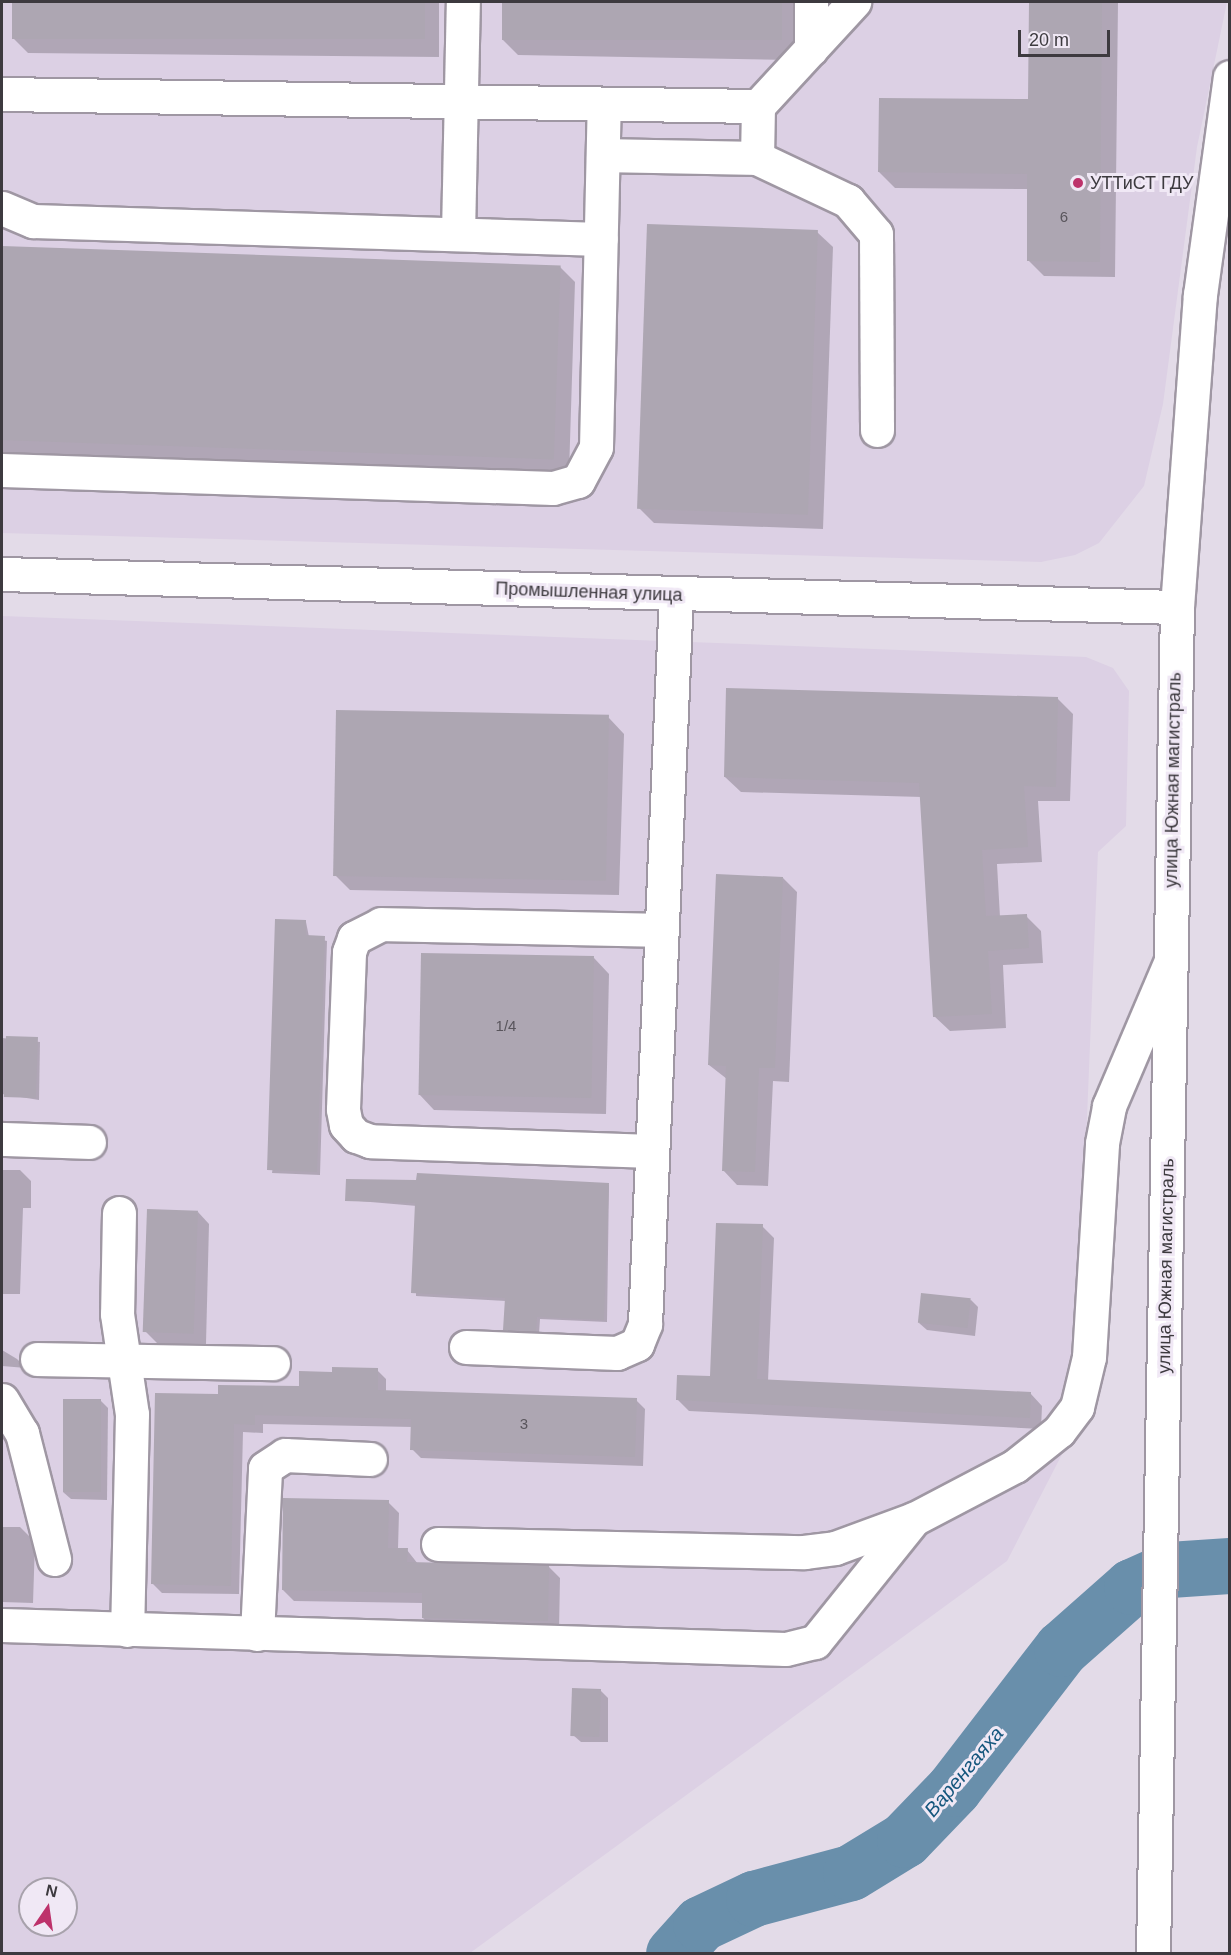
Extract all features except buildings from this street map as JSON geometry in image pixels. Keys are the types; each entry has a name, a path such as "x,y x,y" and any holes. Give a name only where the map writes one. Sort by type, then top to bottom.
{"main road":[{"path":"458,234 463,2"},
{"path":"811,49 812,2"},
{"path":"757,158 758,106 854,2"},
{"name":"улица Южная магистраль","path":"1153,1953 1177,607 1200,295 1230,77"},
{"path":"2,94 758,106"},
{"path":"2,470 553,488 578,481 596,447 604,104"},
{"path":"603,155 757,158 848,201 876,234 880,258 877,430"},
{"path":"2,208 33,222 601,239"},
{"name":"Промышленная улица","path":"2,574 1177,607"},
{"path":"466,1347 617,1353 637,1344 645,1324 676,594"},
{"path":"652,1151 370,1141 346,1125 344,1087 349,952 366,928 381,924 662,930"},
{"path":"438,1544 814,1552 914,1518 1015,1466 1059,1431 1077,1407 1089,1358 1102,1143 1109,1106 1170,963"},
{"path":"2,1139 89,1142"},
{"path":"119,1213 117,1314 132,1414 127,1630"},
{"path":"37,1359 273,1363"},
{"path":"2,1400 22,1433 54,1559"},
{"path":"257,1634 265,1468 285,1455 370,1459"},
{"path":"2,1625 802,1648 825,1634 914,1518"}],"shaded area":[{"path":"2,2 1227,2 1197,147 1163,404 1144,486 1099,543 1075,555 1041,562 2,533"},
{"path":"2,616 1086,657 1113,668 1129,691 1126,826 1098,852 1074,1431 1007,1561 470,1953 2,1954"}],"waterway":[{"name":"Варенгаяха","path":"674,1954 701,1924 754,1899 851,1873 905,1840 954,1789 1062,1649 1132,1587 1170,1570 1230,1566"}],"place":[{"name":"УТТиСТ ГДУ","path":"1078,183"}]}
